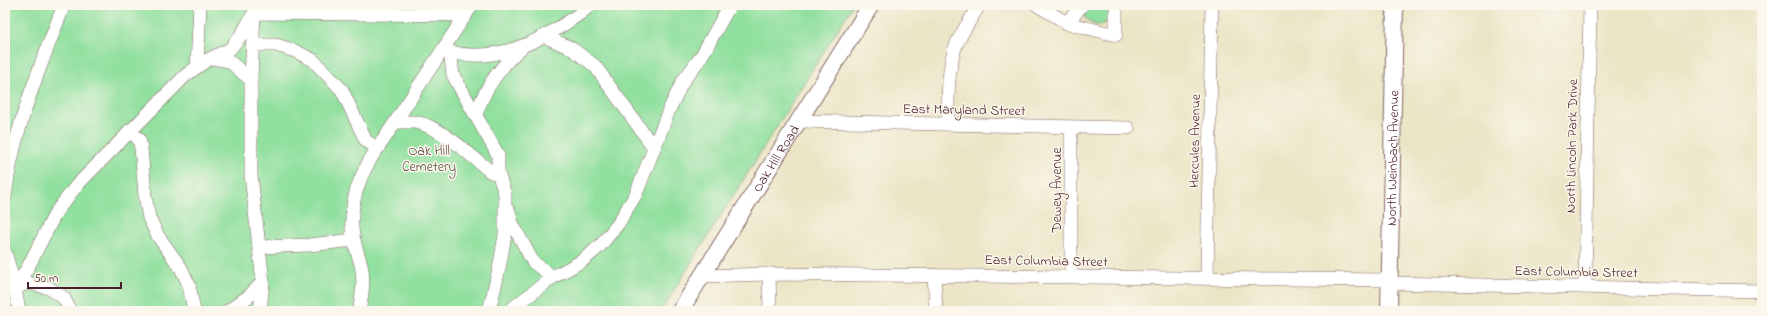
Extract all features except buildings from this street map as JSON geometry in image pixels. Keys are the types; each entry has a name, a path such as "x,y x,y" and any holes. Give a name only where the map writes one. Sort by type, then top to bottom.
{"main road":[{"name":"Oak Hill Road","path":"680,311 871,5"},
{"name":"North Weinbach Avenue","path":"1389,311 1395,5"}],"street":[{"path":"5,196 12,153 25,110 64,5"},
{"path":"197,67 200,5"},
{"path":"448,50 463,55 484,54 516,48 546,37 591,5"},
{"path":"509,311 554,277 582,261 600,246 618,224 636,194 669,110 683,81 701,57 730,5"},
{"path":"948,124 948,105 953,58 957,44 979,5"},
{"path":"1037,5 1067,24 1116,35 1116,5"},
{"path":"1067,24 1082,5"},
{"name":"Hercules Avenue","path":"1207,278 1212,5"},
{"name":"North Lincoln Park Drive","path":"1584,287 1590,5"},
{"path":"256,9 469,10 448,50 371,157 360,180 354,201 352,226 354,240 362,267 362,295 359,311"},
{"path":"256,9 251,80 251,175 263,282 260,311"},
{"path":"10,287 28,267 56,212 77,185 186,75 212,58 230,49 242,34 256,9"},
{"path":"546,37 571,48 595,66 654,148"},
{"path":"253,45 276,45 295,51 313,60 342,90 366,141 378,148"},
{"path":"476,115 481,98 493,78 509,59 524,45"},
{"path":"448,50 453,75 498,155 498,173 512,223 533,262 554,277"},
{"path":"212,58 229,61 251,80"},
{"name":"East Maryland Street","path":"799,121 1071,128 1128,128"},
{"path":"396,122 416,122 432,128 449,139 491,172 498,173"},
{"name":"Dewey Avenue","path":"1071,128 1071,276"},
{"path":"129,131 139,139 145,196 149,218 158,236 181,268 189,285 194,311"},
{"path":"489,311 505,235 505,194"},
{"path":"259,247 309,245 354,240"},
{"path":"5,252 10,287 19,311"},
{"path":"770,274 770,311"},
{"name":"East Columbia Street","path":"702,276 770,274 1071,276 1389,281 1762,291"},
{"path":"934,275 936,311"},
{"path":"228,311 249,296 263,282"},
{"path":"10,287 28,283 49,288 64,298 70,311"}],"green space":[{"name":"Oak Hill Cemetery","path":"5,5 853,5 661,311 5,311"},
{"path":"1090,5 1109,5 1107,22 1099,26 1091,23 1085,18 1084,12"}]}
